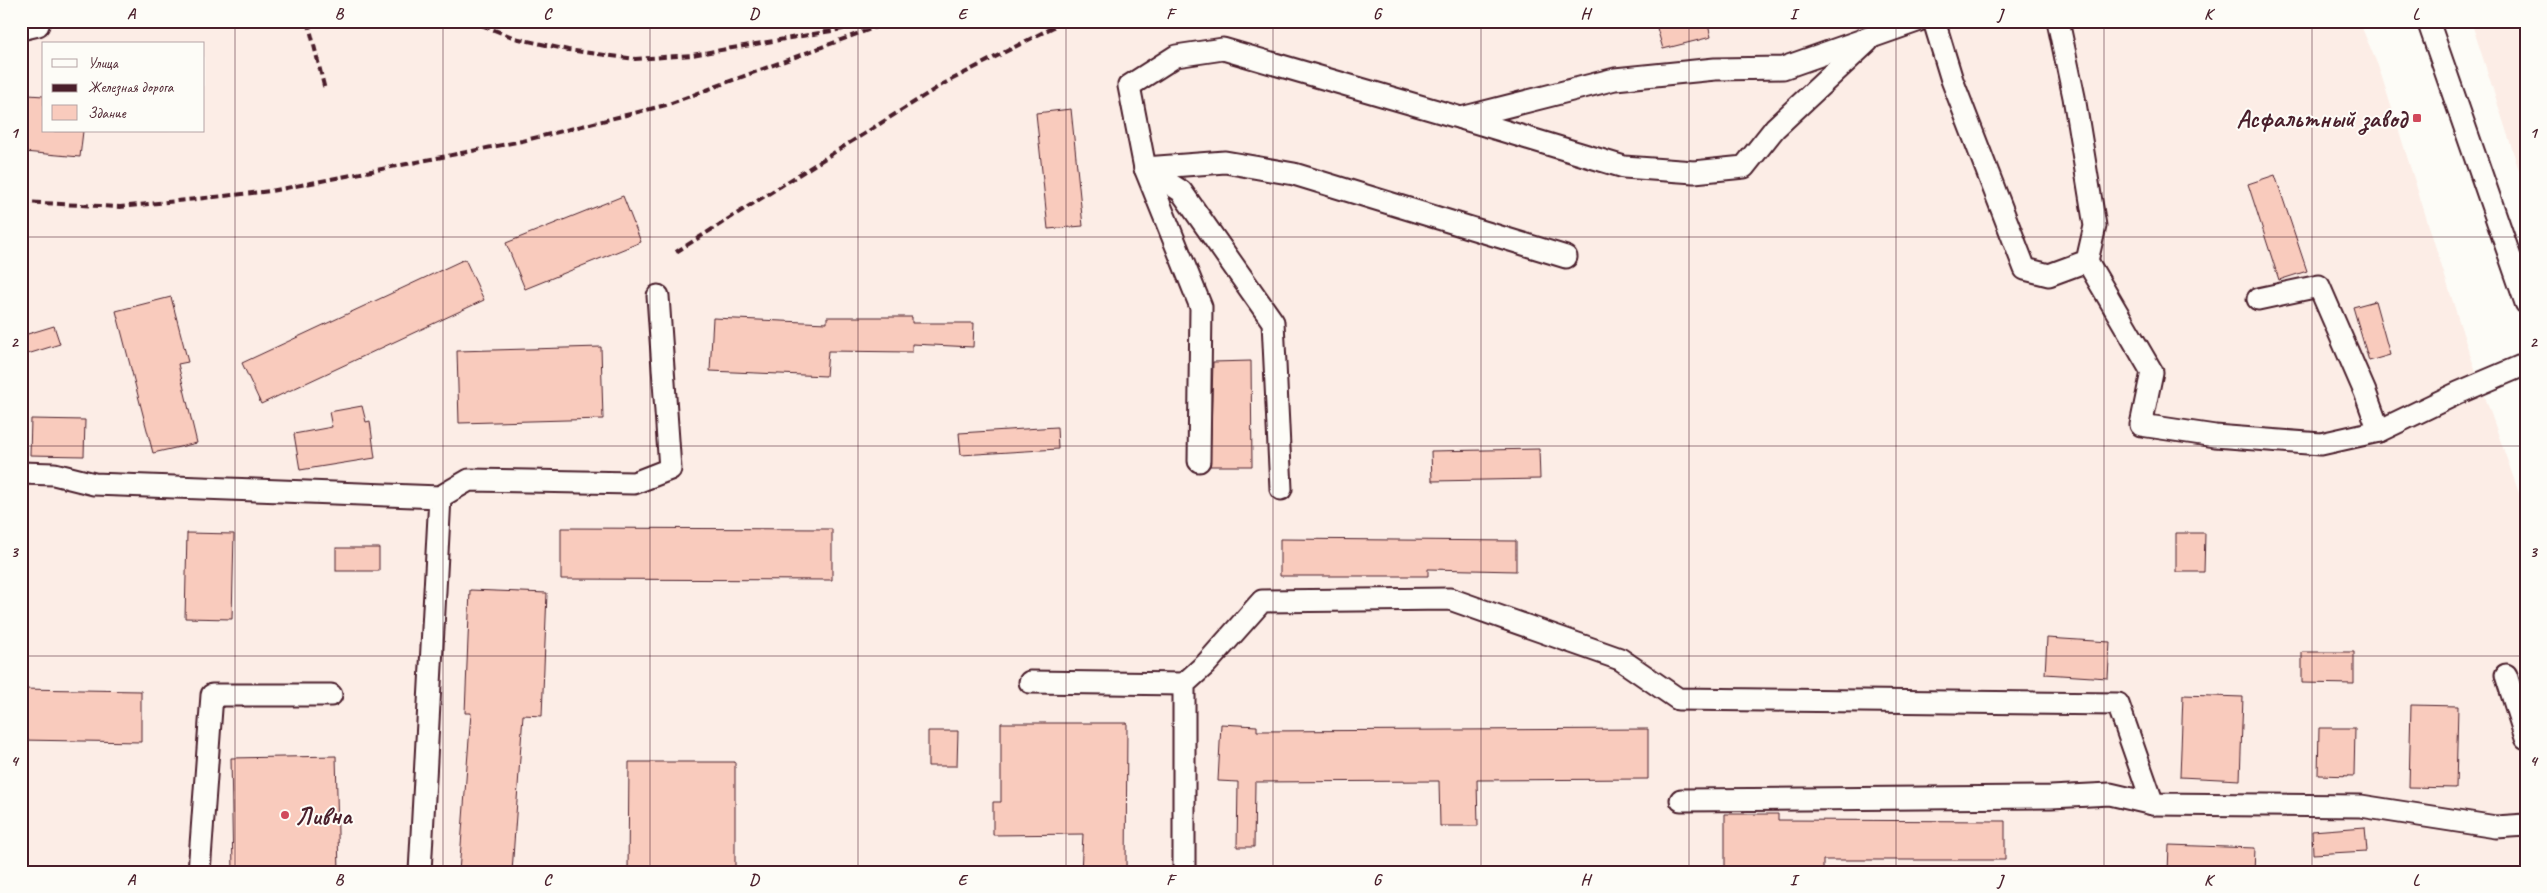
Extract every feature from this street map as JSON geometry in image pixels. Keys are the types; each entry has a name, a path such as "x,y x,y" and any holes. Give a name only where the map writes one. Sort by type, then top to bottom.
{"street":[{"path":"1461,118 1615,79 1715,69 1783,68 1917,21"},
{"path":"1934,21 1952,80 2025,269 2050,275 2086,261"},
{"path":"2058,21 2074,97 2095,226 2086,261 2152,372 2141,425 2215,436 2321,444 2379,431 2458,393 2526,364"},
{"path":"2428,21 2526,303"},
{"path":"1199,461 1201,307 1145,168 1130,86 1176,56 1223,49 1624,167 1694,172 1744,167 1775,128 1873,37"},
{"path":"1145,168 1225,162 1294,174 1566,257"},
{"path":"1145,168 1180,191 1273,322 1280,489"},
{"path":"2258,299 2319,286 2365,392 2379,431"},
{"path":"21,473 54,474 94,484 440,497 469,480 634,483 670,469 658,296"},
{"path":"420,872 440,497"},
{"path":"1030,682 1184,684 1206,664 1262,601 1450,599 1620,660 1678,699 2118,704 2153,804"},
{"path":"2506,675 2526,738"},
{"path":"1184,684 1184,872"},
{"path":"199,872 212,695 331,695"},
{"path":"1681,800 2051,797 2110,794 2153,804 2361,806 2496,826 2526,825"}],"shaded area":[{"path":"21,21 2359,21 2379,68 2466,343 2526,513 2526,872 21,872"},
{"path":"2471,21 2526,21 2526,192"}],"building":[{"path":"1655,21 1707,21 1711,37 1663,49"},
{"path":"28,95 42,96 42,132 83,132 80,157 24,152"},
{"path":"1071,109 1083,226 1048,229 1036,113"},
{"path":"2275,175 2307,271 2279,280 2248,184"},
{"path":"623,196 641,242 525,289 506,243"},
{"path":"465,259 484,300 261,404 242,363"},
{"path":"171,297 188,362 178,364 197,443 153,453 116,311"},
{"path":"2375,301 2390,355 2369,361 2353,307"},
{"path":"827,317 912,317 912,323 974,323 973,347 912,344 912,352 828,351 826,376 710,371 713,318 827,323"},
{"path":"54,326 60,344 21,356 21,336"},
{"path":"601,347 603,419 459,423 457,351"},
{"path":"1251,361 1252,466 1210,466 1213,362"},
{"path":"362,406 366,422 370,421 375,458 300,470 294,434 332,427 329,412"},
{"path":"31,419 85,420 84,456 30,455"},
{"path":"1057,427 1058,449 961,455 959,433"},
{"path":"1539,449 1540,479 1432,481 1431,451"},
{"path":"561,528 832,529 832,580 561,579"},
{"path":"187,533 234,534 232,619 185,618"},
{"path":"2176,533 2205,533 2204,572 2176,572"},
{"path":"1280,539 1516,541 1516,571 1428,569 1428,576 1280,576"},
{"path":"336,548 379,548 379,571 336,571"},
{"path":"470,590 547,593 542,716 523,715 512,872 459,872 471,713 465,713"},
{"path":"2047,638 2110,642 2108,678 2045,674"},
{"path":"2302,652 2354,652 2354,684 2302,683"},
{"path":"21,689 141,691 141,742 21,740"},
{"path":"2183,695 2243,697 2240,780 2180,777"},
{"path":"2411,705 2458,706 2456,788 2409,787"},
{"path":"1001,723 1127,723 1126,872 1081,872 1083,834 993,835 993,802 1001,802"},
{"path":"1221,724 1257,726 1257,731 1648,729 1648,779 1477,780 1478,826 1440,826 1439,781 1255,782 1254,847 1237,847 1238,782 1218,781"},
{"path":"2319,728 2355,728 2354,776 2318,775"},
{"path":"928,731 958,731 957,766 928,766"},
{"name":"Ливна","path":"336,756 339,872 233,872 231,758"},
{"path":"629,762 735,762 735,872 628,872"},
{"path":"1725,814 1778,814 1778,820 2005,821 2005,860 1823,860 1823,872 1725,872"},
{"path":"2365,827 2367,851 2313,854 2312,831"},
{"path":"2169,845 2255,848 2254,872 2168,872"}],"railway":[{"path":"308,21 325,90"},
{"path":"471,21 515,38 568,50 635,59 692,55 866,25"},
{"path":"21,202 120,207 271,191 522,141 666,105 892,21"},
{"path":"676,252 943,84 1065,21"}],"place":[{"name":"Асфальтный завод","path":"2417,118"},
{"name":"Ливна","path":"285,815"}]}
